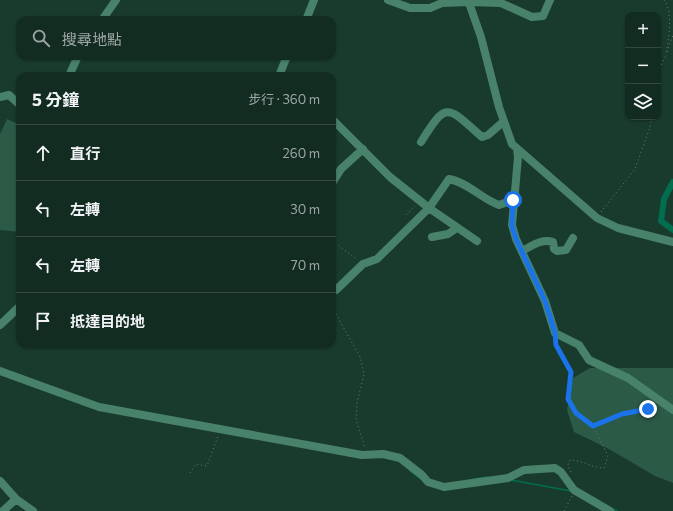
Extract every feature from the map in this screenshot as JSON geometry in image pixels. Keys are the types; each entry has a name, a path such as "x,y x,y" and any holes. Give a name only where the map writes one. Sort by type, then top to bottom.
{"street":[{"path":"105,16 116,0"},
{"path":"308,16 314,0"},
{"path":"388,0 410,8 430,8 442,3 468,1 501,3 532,17 543,16 550,0"},
{"path":"468,1 481,37 508,138 517,149 597,218 618,228 673,242"},
{"path":"71,72 76,60"},
{"path":"281,72 285,60"},
{"path":"0,97 9,95 16,101"},
{"path":"421,142 436,117 442,112 450,112 458,115 482,137 488,135 504,122"},
{"path":"336,123 390,177 420,202 477,241"},
{"path":"336,177 341,169 363,149"},
{"path":"517,149 517,177 513,200 512,226 545,301 555,333 579,344 589,360 628,378 673,410"},
{"path":"336,290 363,264 377,259 429,208 449,179 458,180 487,201 499,205 513,200"},
{"path":"432,237 444,235 457,228"},
{"path":"522,251 539,242 547,240 553,242 554,249 557,251 566,250 573,238"},
{"path":"0,325 16,310"},
{"path":"0,371 99,407 365,455 383,454 400,458 422,474 428,482 444,487 508,478 524,470 555,468 573,487 610,511"},
{"path":"0,481 16,499 33,511"},
{"path":"2,511 16,499"}],"path":[{"path":"664,0 672,11 666,54"},
{"path":"661,65 673,36"},
{"path":"597,218 635,170 651,120"},
{"path":"406,215 420,202"},
{"path":"336,244 363,264"},
{"path":"336,314 360,357 364,374 357,403 356,420 365,446 365,455"},
{"path":"555,333 556,345 571,372 568,399 576,413 593,426 608,456 604,468 600,468 580,460 570,460 568,465 571,471 573,487 564,511"},
{"path":"593,426 622,414 648,409 663,403"},
{"path":"190,473 196,464 207,466 221,430"}],"green space":[{"path":"7,119 16,123 16,232 0,230 0,134"},
{"path":"590,368 673,368 673,483 655,476 609,449 574,432 567,410 573,378"}],"waterway":[{"path":"673,182 664,199 661,221 673,230"},
{"path":"410,471 421,479"},
{"path":"474,479 488,477"},
{"path":"511,480 571,491"},
{"path":"613,509 617,511"}],"route":[{"path":"513,200 512,226 516,239 545,301 555,333 556,345 571,372 568,399 576,413 593,426 622,414 648,409"}]}
